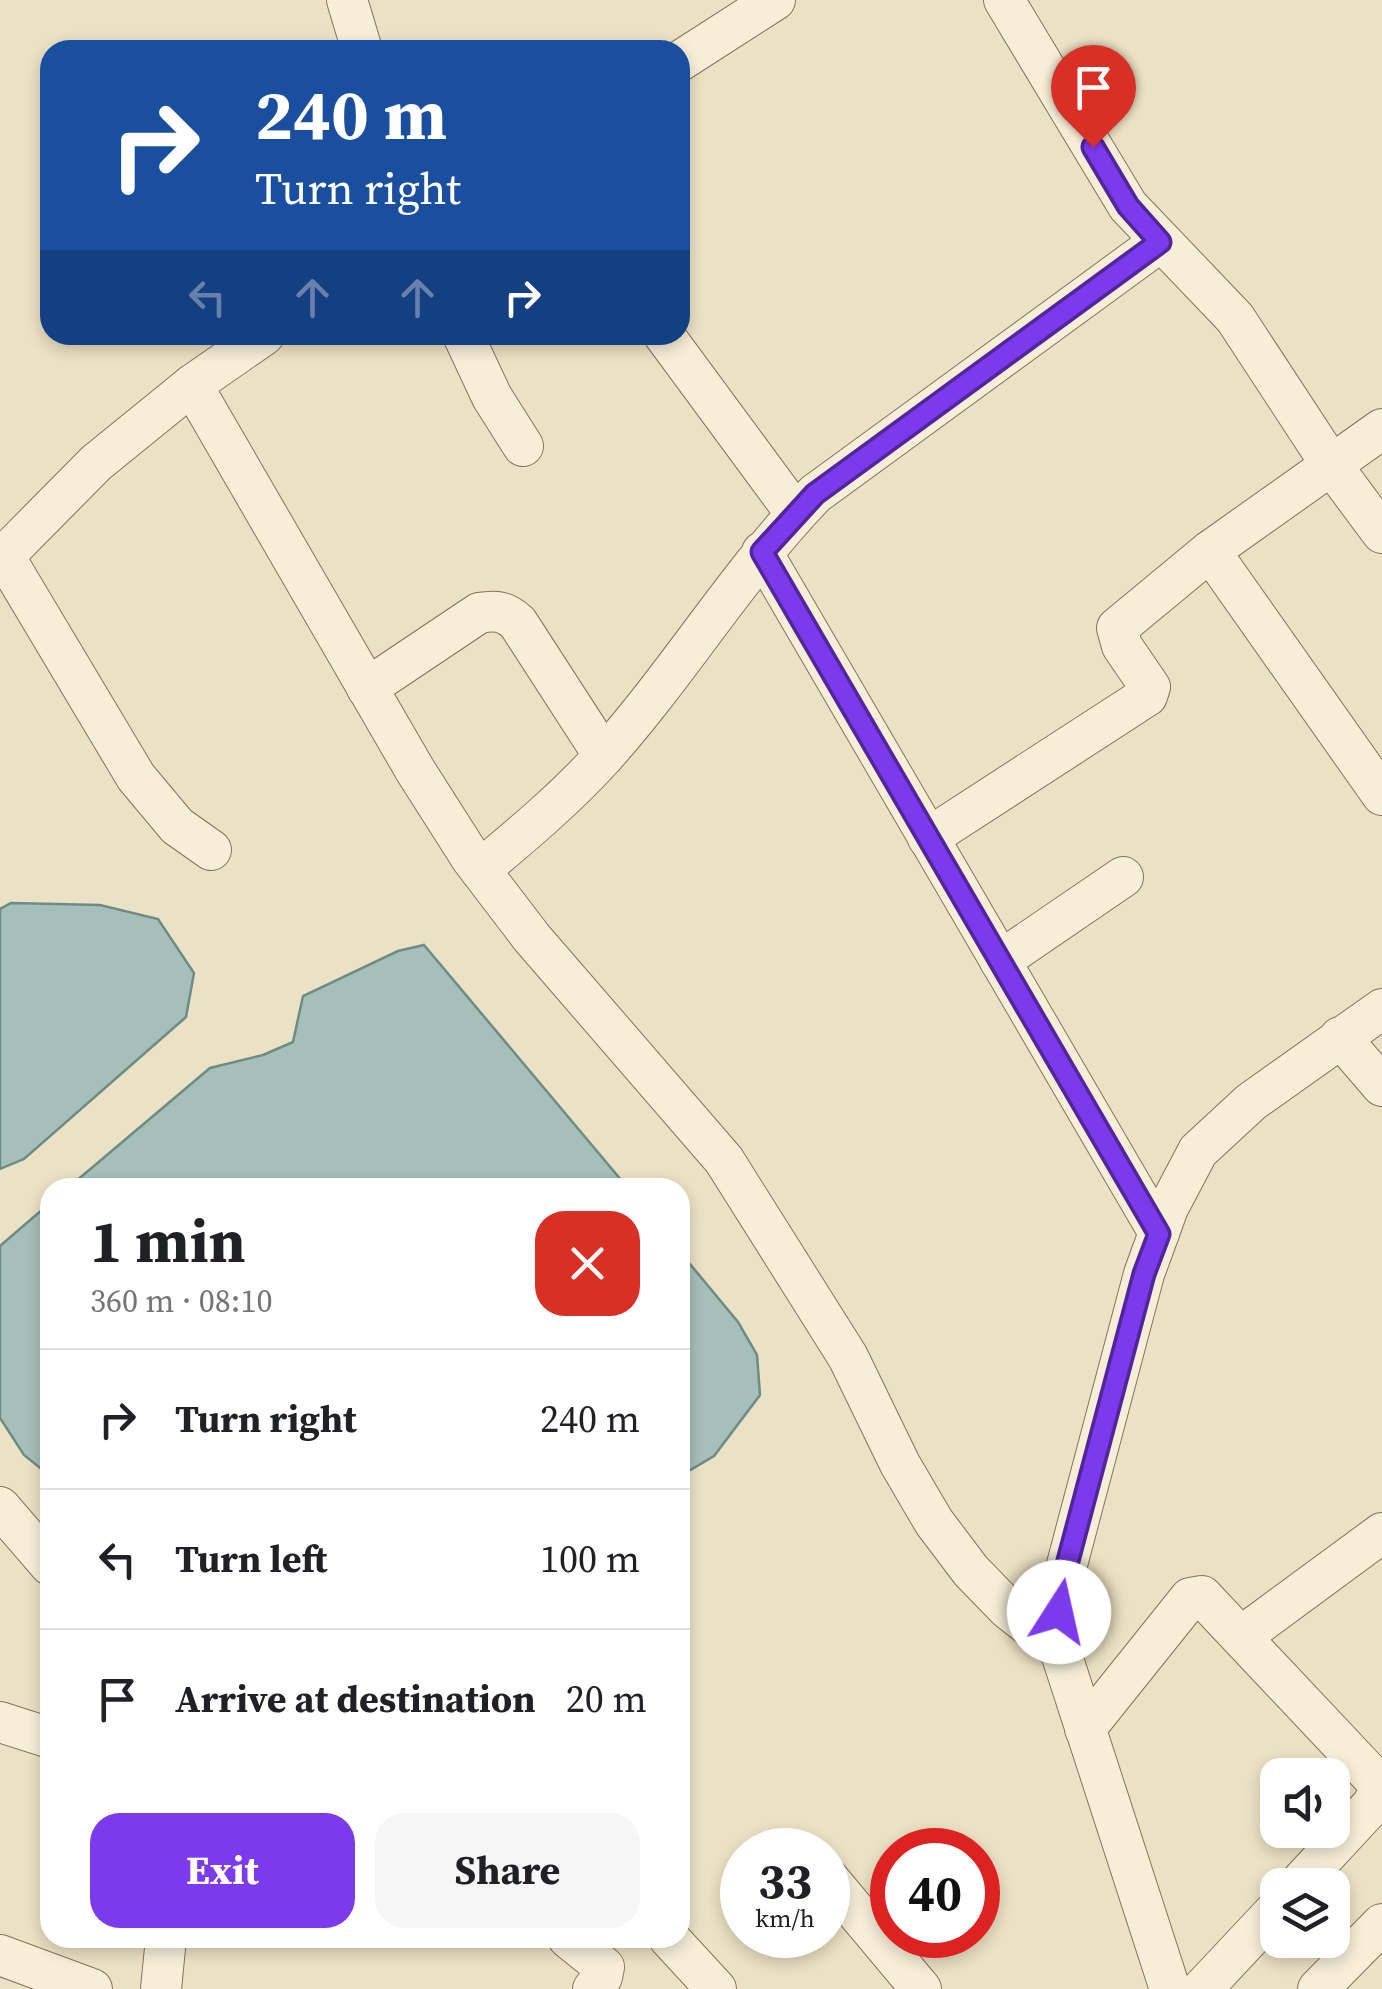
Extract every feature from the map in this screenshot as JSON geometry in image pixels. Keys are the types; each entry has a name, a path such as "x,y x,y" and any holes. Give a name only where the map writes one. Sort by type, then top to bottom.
{"street":[{"path":"347,0 359,40"},
{"path":"690,52 737,12 775,0"},
{"path":"1004,0 1128,206 1235,318 1330,463 1382,533"},
{"path":"480,870 547,814 604,756 762,552 815,494 1160,242"},
{"path":"211,850 177,826 136,777 2,558 96,463 192,385 250,345"},
{"path":"467,345 492,398 523,446"},
{"path":"671,345 796,514"},
{"path":"192,385 414,770 480,870 532,938 724,1160 848,1357 900,1464 934,1522 1008,1609 1060,1650"},
{"path":"928,838 1147,696 1150,686 1122,646 1118,628 1210,551 1382,429"},
{"path":"1210,551 1382,794"},
{"path":"762,552 1159,1234"},
{"path":"367,688 479,613 494,610 518,623 604,756"},
{"path":"1000,961 1123,877"},
{"path":"1170,1989 1060,1650 1059,1612 1065,1572 1144,1274 1168,1208 1198,1151 1251,1102 1382,1009"},
{"path":"1340,1037 1382,1086"},
{"path":"0,1508 40,1554"},
{"path":"1242,1636 1382,1533"},
{"path":"1085,1729 1190,1598 1202,1596 1382,1787 1372,1805 1314,1868"},
{"path":"0,1722 40,1735"},
{"path":"850,1905 920,1989"},
{"path":"1318,1989 1382,1924"},
{"path":"1202,1989 1260,1927"},
{"path":"161,1989 165,1948"},
{"path":"580,1948 604,1967 593,1989"},
{"path":"678,1948 716,1989"},
{"path":"0,1956 92,1989"}],"water":[{"path":"11,903 100,905 158,919 194,973 186,1017 24,1159 0,1169 0,909"},
{"path":"424,945 619,1178 80,1178 210,1068 263,1055 293,1042 303,996 398,951"},
{"path":"40,1212 40,1468 24,1455 0,1418 0,1246"},
{"path":"690,1264 738,1322 757,1355 760,1395 714,1456 690,1470"}],"route":[{"path":"1059,1612 1065,1572 1144,1274 1159,1234 762,552 815,494 1160,242 1128,206 1093,147"}]}
